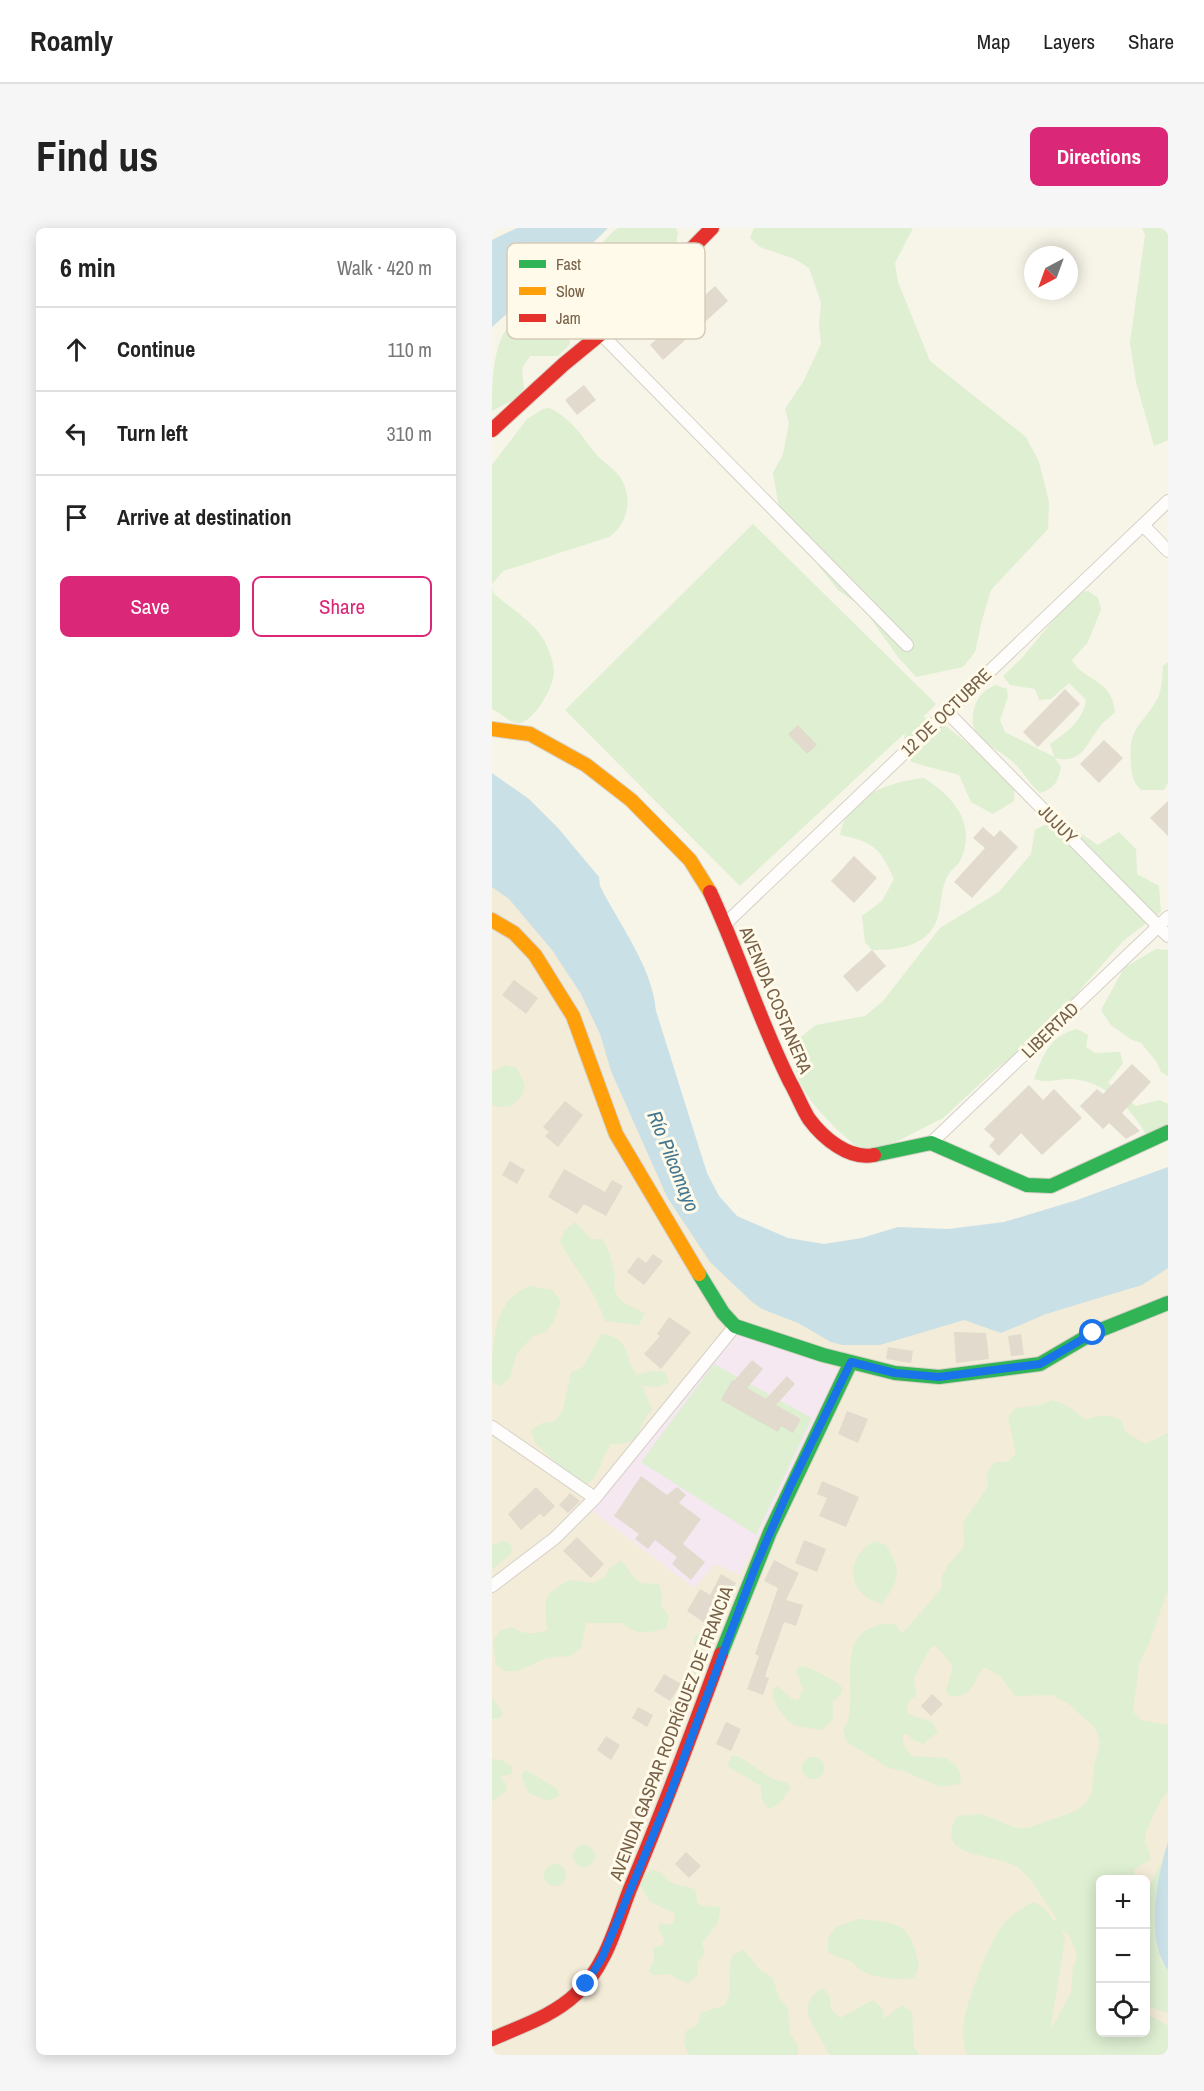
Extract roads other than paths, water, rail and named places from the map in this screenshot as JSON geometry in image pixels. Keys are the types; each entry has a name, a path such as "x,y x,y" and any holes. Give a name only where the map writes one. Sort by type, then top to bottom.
{"street":[{"path":"697,243 712,228"},
{"path":"492,430 595,339"},
{"path":"606,339 907,645"},
{"name":"12 DE OCTUBRE","path":"724,924 1168,501"},
{"path":"1143,525 1168,551"},
{"name":"JUJUY","path":"946,712 1164,921 1168,936"},
{"name":"AVENIDA COSTANERA","path":"492,729 530,734 586,765 631,800 690,860 703,878 724,924 774,1050 809,1118 829,1141 846,1150 868,1156 931,1143"},
{"path":"492,920 514,933 535,955 561,995 573,1016 616,1134 723,1313 735,1326 851,1362 895,1373 939,1377 1040,1364 1093,1333 1168,1303"},
{"name":"LIBERTAD","path":"931,1143 1164,921"},
{"path":"931,1143 1027,1185 1051,1186 1168,1132"},
{"path":"492,1586 555,1538 595,1498 735,1326"},
{"name":"AVENIDA GASPAR RODRÍGUEZ DE FRANCIA","path":"492,2039 534,2020 573,1998 586,1984 602,1958 669,1797 756,1565 790,1487 851,1362"},
{"path":"492,1427 595,1498"}],"water":[{"path":"517,228 608,228 593,243 507,243 507,314 492,327 492,240"},
{"name":"Río Pilcomayo","path":"492,773 529,799 558,828 599,877 600,886 642,962 648,978 656,1011 707,1173 719,1196 737,1216 788,1238 824,1244 862,1238 898,1227 948,1229 1004,1222 1077,1200 1168,1167 1168,1268 1142,1285 1046,1314 1001,1333 964,1320 880,1345 842,1345 831,1342 798,1323 762,1309 752,1302 710,1262 667,1197 611,1071 600,1034 581,994 552,950 509,899 492,887"},
{"path":"1168,1842 1168,1970 1161,1958 1157,1943 1155,1907 1160,1872"}]}
